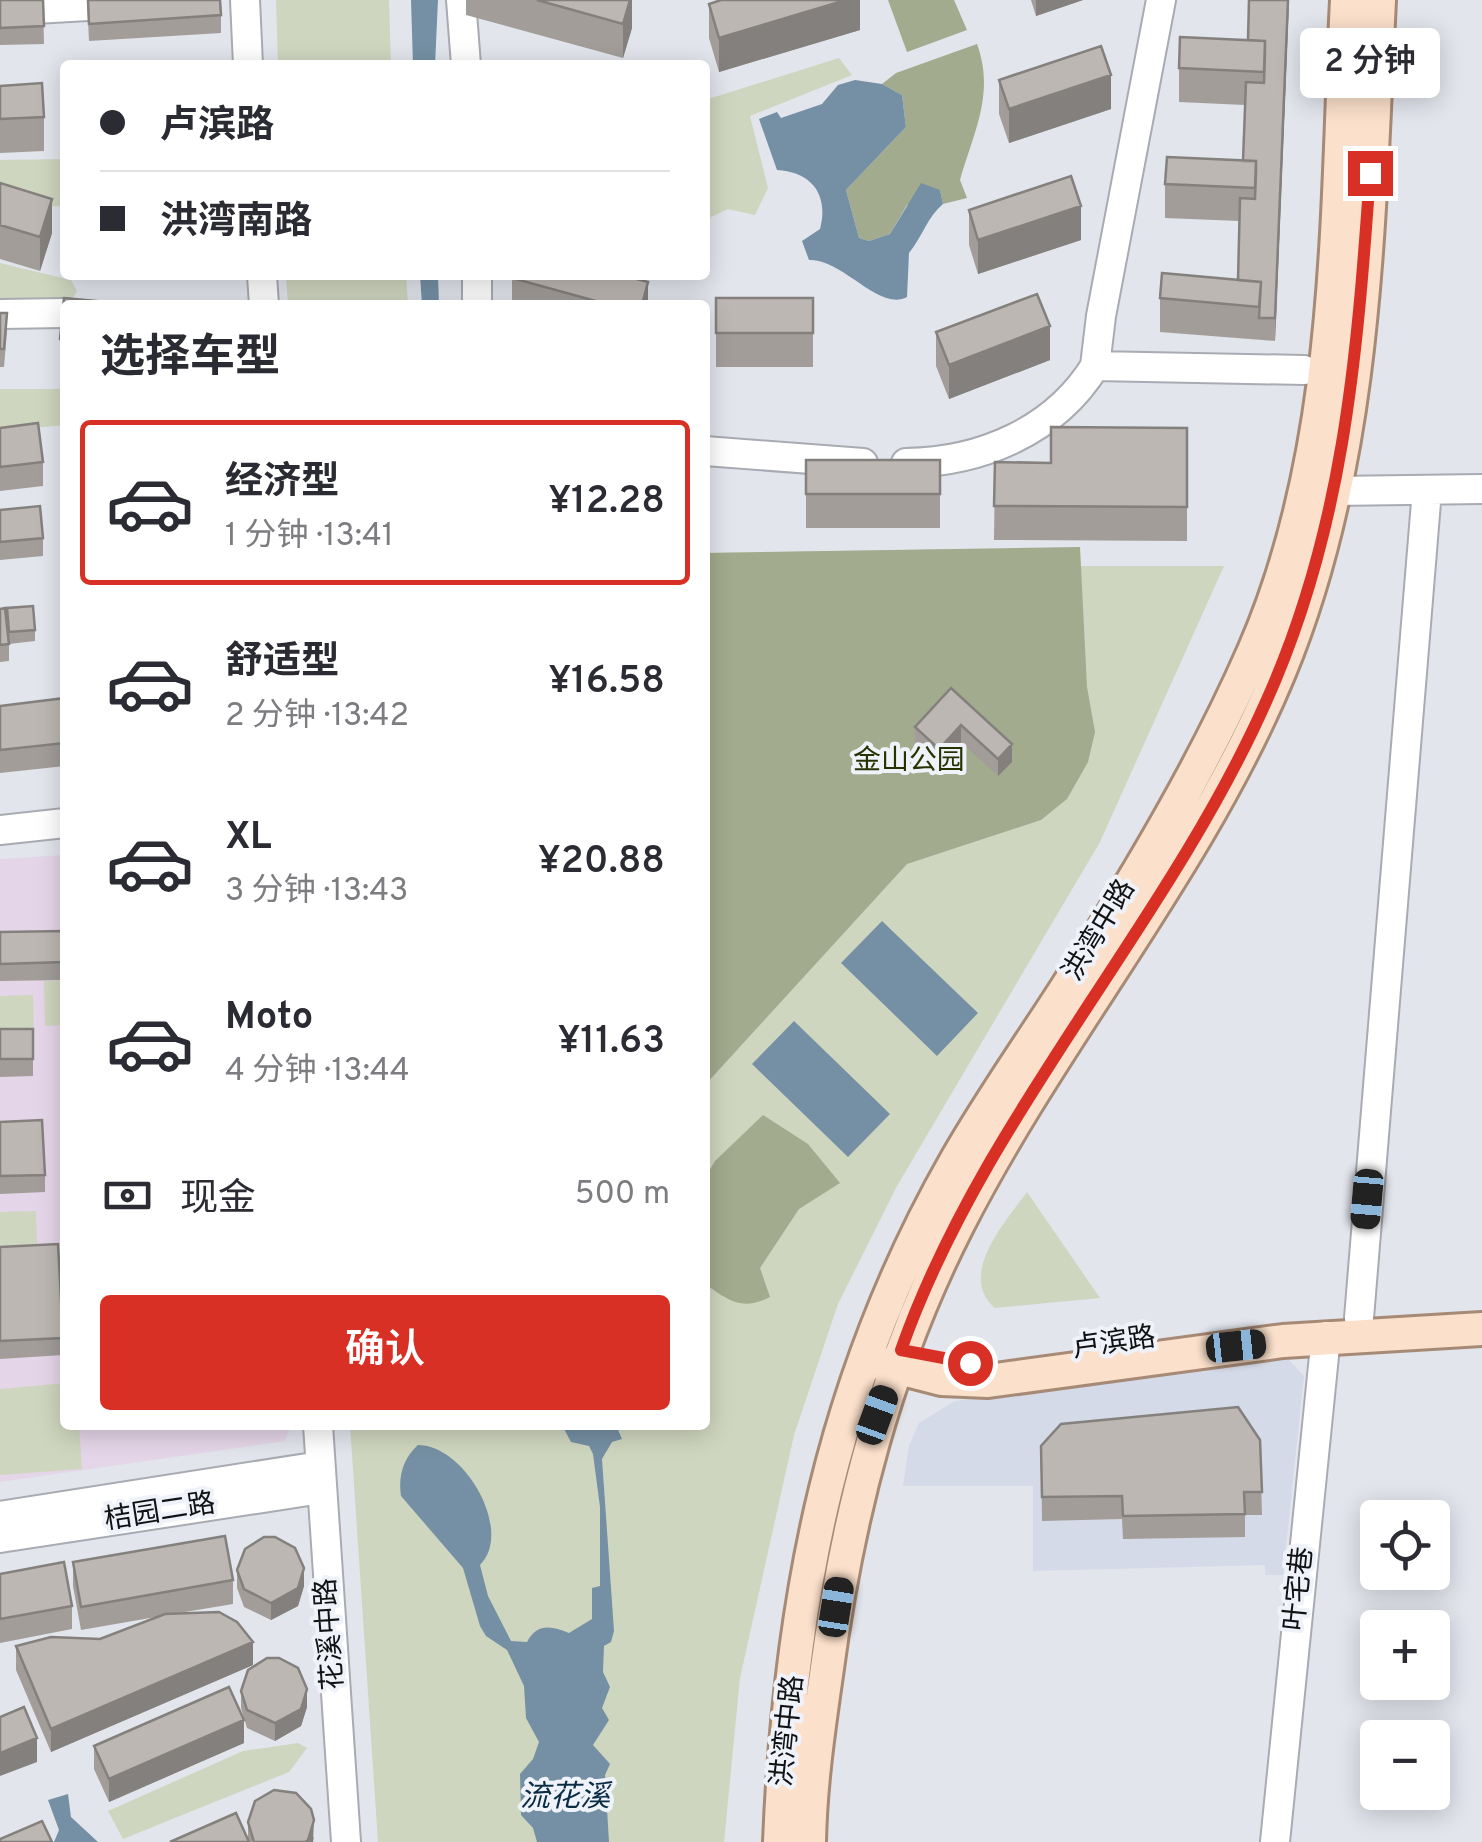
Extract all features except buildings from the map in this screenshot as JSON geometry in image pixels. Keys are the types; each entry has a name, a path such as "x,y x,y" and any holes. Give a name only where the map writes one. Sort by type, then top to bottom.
{"main road":[{"name":"洪湾中路","path":"780,1842 786,1741 811,1557 866,1348 957,1160 1081,966 1208,744 1269,612 1306,484 1327,362 1348,0"},
{"path":"809,1842 812,1781 849,1532 877,1415 898,1358 968,1205 1200,824 1264,707 1306,597 1334,491 1358,352 1380,0"},
{"name":"卢滨路","path":"866,1348 898,1358 970,1363 1274,1323 1482,1311"},
{"path":"898,1358 942,1379 988,1382 1326,1336 1482,1329"}],"street":[{"path":"212,1 230,0"},
{"path":"245,0 248,60"},
{"path":"461,0 466,60"},
{"path":"710,451 871,463 933,462 995,446 1036,430 1079,393 1096,366 1100,316 1161,0"},
{"path":"0,11 156,3"},
{"path":"0,314 60,313"},
{"path":"1096,366 1304,370"},
{"path":"1334,491 1482,489"},
{"path":"1359,1318 1427,490"},
{"path":"0,830 60,824"},
{"name":"叶宅巷","path":"1275,1842 1326,1336"},
{"name":"花溪中路","path":"318,1430 346,1842"},
{"name":"桔园二路","path":"0,1516 320,1478"},
{"name":"桔园二路","path":"0,1538 320,1478"}],"shaded area":[{"path":"60,855 60,1430 289,1430 285,1441 0,1482 0,859"},
{"path":"1265,1358 1289,1360 1304,1376 1283,1575 1265,1575 1265,1565 1033,1571 1033,1486 903,1486 909,1445 919,1423 955,1401"}],"green space":[{"path":"276,0 389,0 391,60 278,60"},
{"path":"888,0 954,0 967,30 907,52"},
{"path":"977,44 983,96 960,180 967,198 943,204 940,190 907,205 890,234 869,241 859,238 846,190 906,127 902,95 882,84 896,73"},
{"path":"839,58 852,75 750,116 768,188 755,215 728,209 710,220 710,98"},
{"path":"60,159 60,206 23,207 0,200 0,160"},
{"path":"0,263 71,280 77,291 71,300 60,300 60,305 0,309"},
{"path":"286,280 406,280 408,300 288,300"},
{"path":"0,389 60,389 60,425 0,431"},
{"path":"1080,547 1087,687 1095,732 1088,762 1067,799 1041,820 907,864 710,1080 710,553"},
{"name":"金山公园","path":"967,549 967,566 1224,566 1100,842 897,1186 838,1304 794,1435 740,1678 724,1842 378,1842 350,1430 710,1430 710,553"},
{"path":"44,981 60,981 60,1025 45,1026"},
{"path":"33,995 34,1031 0,1032 0,996"},
{"path":"763,1115 808,1144 840,1183 799,1209 760,1268 770,1297 760,1301 743,1304 710,1287 710,1170"},
{"path":"1027,1192 1100,1298 995,1308 985,1295 981,1281 989,1249"},
{"path":"36,1211 37,1246 0,1248 0,1212"},
{"path":"60,1383 60,1430 79,1430 82,1469 0,1475 0,1389"},
{"path":"298,1743 307,1748 289,1772 123,1839 108,1811 243,1751"}],"water":[{"path":"411,0 438,0 435,60 413,60"},
{"path":"855,80 882,84 902,95 906,127 846,190 859,238 869,241 890,234 921,183 940,190 943,204 909,253 907,297 896,300 872,291 834,267 809,260 802,241 820,229 820,196 800,175 777,170 759,119 777,112 781,118 822,104 838,85"},
{"path":"420,280 438,280 439,300 422,300"},
{"path":"882,921 978,1013 937,1056 841,963"},
{"path":"794,1021 890,1114 848,1157 752,1064"},
{"name":"流花溪","path":"565,1430 618,1430 622,1439 612,1442 602,1459 614,1631 611,1642 604,1646 603,1672 610,1687 602,1708 609,1720 593,1745 610,1764 605,1775 609,1842 537,1842 533,1828 521,1815 520,1774 533,1759 539,1742 526,1718 524,1686 507,1650 486,1636 480,1626 463,1568 401,1496 403,1468 418,1445 436,1449 452,1459 467,1474 488,1512 489,1550 480,1565 488,1596 511,1641 527,1642 545,1628 569,1633 592,1619 592,1588 600,1586 600,1507 593,1454 589,1446 571,1442"},
{"path":"68,1794 71,1817 98,1842 54,1842 59,1830 48,1800"}],"route":[{"path":"970,1363 901,1350 959,1222 999,1151 1242,750 1280,669 1306,597 1324,535 1353,387 1370,173"}]}
